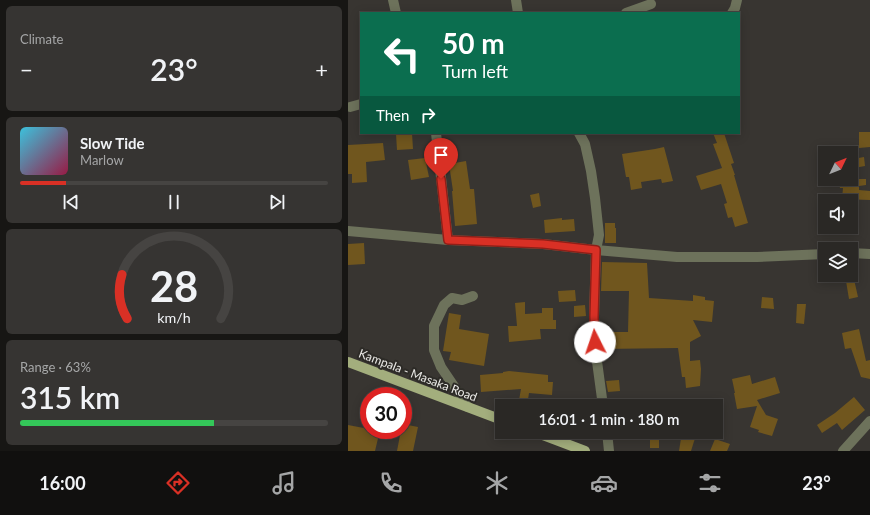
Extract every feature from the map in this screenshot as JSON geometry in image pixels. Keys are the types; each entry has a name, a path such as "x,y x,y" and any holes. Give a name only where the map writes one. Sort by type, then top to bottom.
{"main road":[{"name":"Kampala - Masaka Road","path":"348,362 495,417"},
{"path":"553,439 585,451"}],"street":[{"path":"393,0 396,12"},
{"path":"516,0 518,12"},
{"path":"733,12 737,0"},
{"path":"629,12 651,4"},
{"path":"350,107 360,104"},
{"path":"436,134 448,240"},
{"path":"580,134 585,144 591,171 599,235 596,250 594,317 596,354 602,399"},
{"path":"348,231 448,240 543,244 677,257 757,257 818,254"},
{"path":"858,253 870,254"},
{"path":"468,407 441,367 434,350 434,326 444,305 452,298 462,300 473,296"},
{"path":"843,451 870,421"},
{"path":"608,439 609,451"}],"building":[{"path":"859,132 870,132 870,147 859,148"},
{"path":"396,134 412,134 413,149 397,150"},
{"path":"713,134 724,134 734,163 731,164 748,223 735,227 732,217 728,218 724,204 727,203 721,184 701,190 696,176 722,168 713,144 717,143"},
{"path":"383,143 385,160 366,162 367,182 352,183 352,174 348,174 348,145"},
{"path":"664,147 673,181 662,183 661,179 641,182 642,188 631,190 629,177 626,177 622,154"},
{"path":"864,157 865,166 858,167 858,158"},
{"path":"425,158 429,177 411,180 408,160"},
{"path":"466,161 470,189 474,189 477,224 455,226 453,191 449,164"},
{"path":"858,179 866,179 866,185 859,186 859,190 870,191 870,200 858,200 858,194 842,194 843,188 840,188 840,186 858,186"},
{"path":"539,193 541,206 533,208 530,195"},
{"path":"562,218 562,220 574,219 575,231 545,233 544,220"},
{"path":"605,223 615,223 616,243 605,243"},
{"path":"364,243 365,264 348,265 348,244"},
{"path":"602,262 647,263 649,298 693,301 693,295 705,297 705,300 714,301 712,322 693,320 701,336 690,342 690,361 700,360 700,386 686,388 685,377 682,377 678,348 602,349 601,332 628,332 629,291 601,291"},
{"path":"846,282 855,282 858,297 849,299"},
{"path":"575,290 576,301 559,302 558,291"},
{"path":"762,297 773,298 774,309 761,308"},
{"path":"525,302 525,314 542,313 542,308 553,308 553,320 556,320 556,329 540,329 541,339 509,342 508,326 517,326 515,303"},
{"path":"797,304 806,304 804,324 796,323"},
{"path":"585,305 586,316 574,317 574,306"},
{"path":"449,313 461,315 459,329 489,334 484,366 449,360 451,352 443,351"},
{"path":"859,329 866,361 870,360 870,379 861,377 851,348 845,349 842,333"},
{"path":"509,371 548,375 548,382 553,382 552,395 529,393 528,399 519,399 521,389 481,392 480,375"},
{"path":"750,375 752,384 775,377 780,393 757,400 766,415 778,419 772,436 758,432 759,430 750,427 757,406 737,409 732,379"},
{"path":"619,380 620,391 608,392 606,381"},
{"path":"854,397 865,410 842,430 837,423 822,433 817,425 835,413"},
{"path":"348,425 360,427 360,439 378,439 375,451 348,451"},
{"path":"412,426 418,427 413,451 397,451 399,439 412,439"},
{"path":"650,439 659,439 659,448 650,448"},
{"path":"681,439 695,439 691,451 679,451"},
{"path":"715,439 730,444 727,451 710,451"}],"route":[{"path":"441,179 448,240 543,244 596,250 594,317 595,342"}]}
